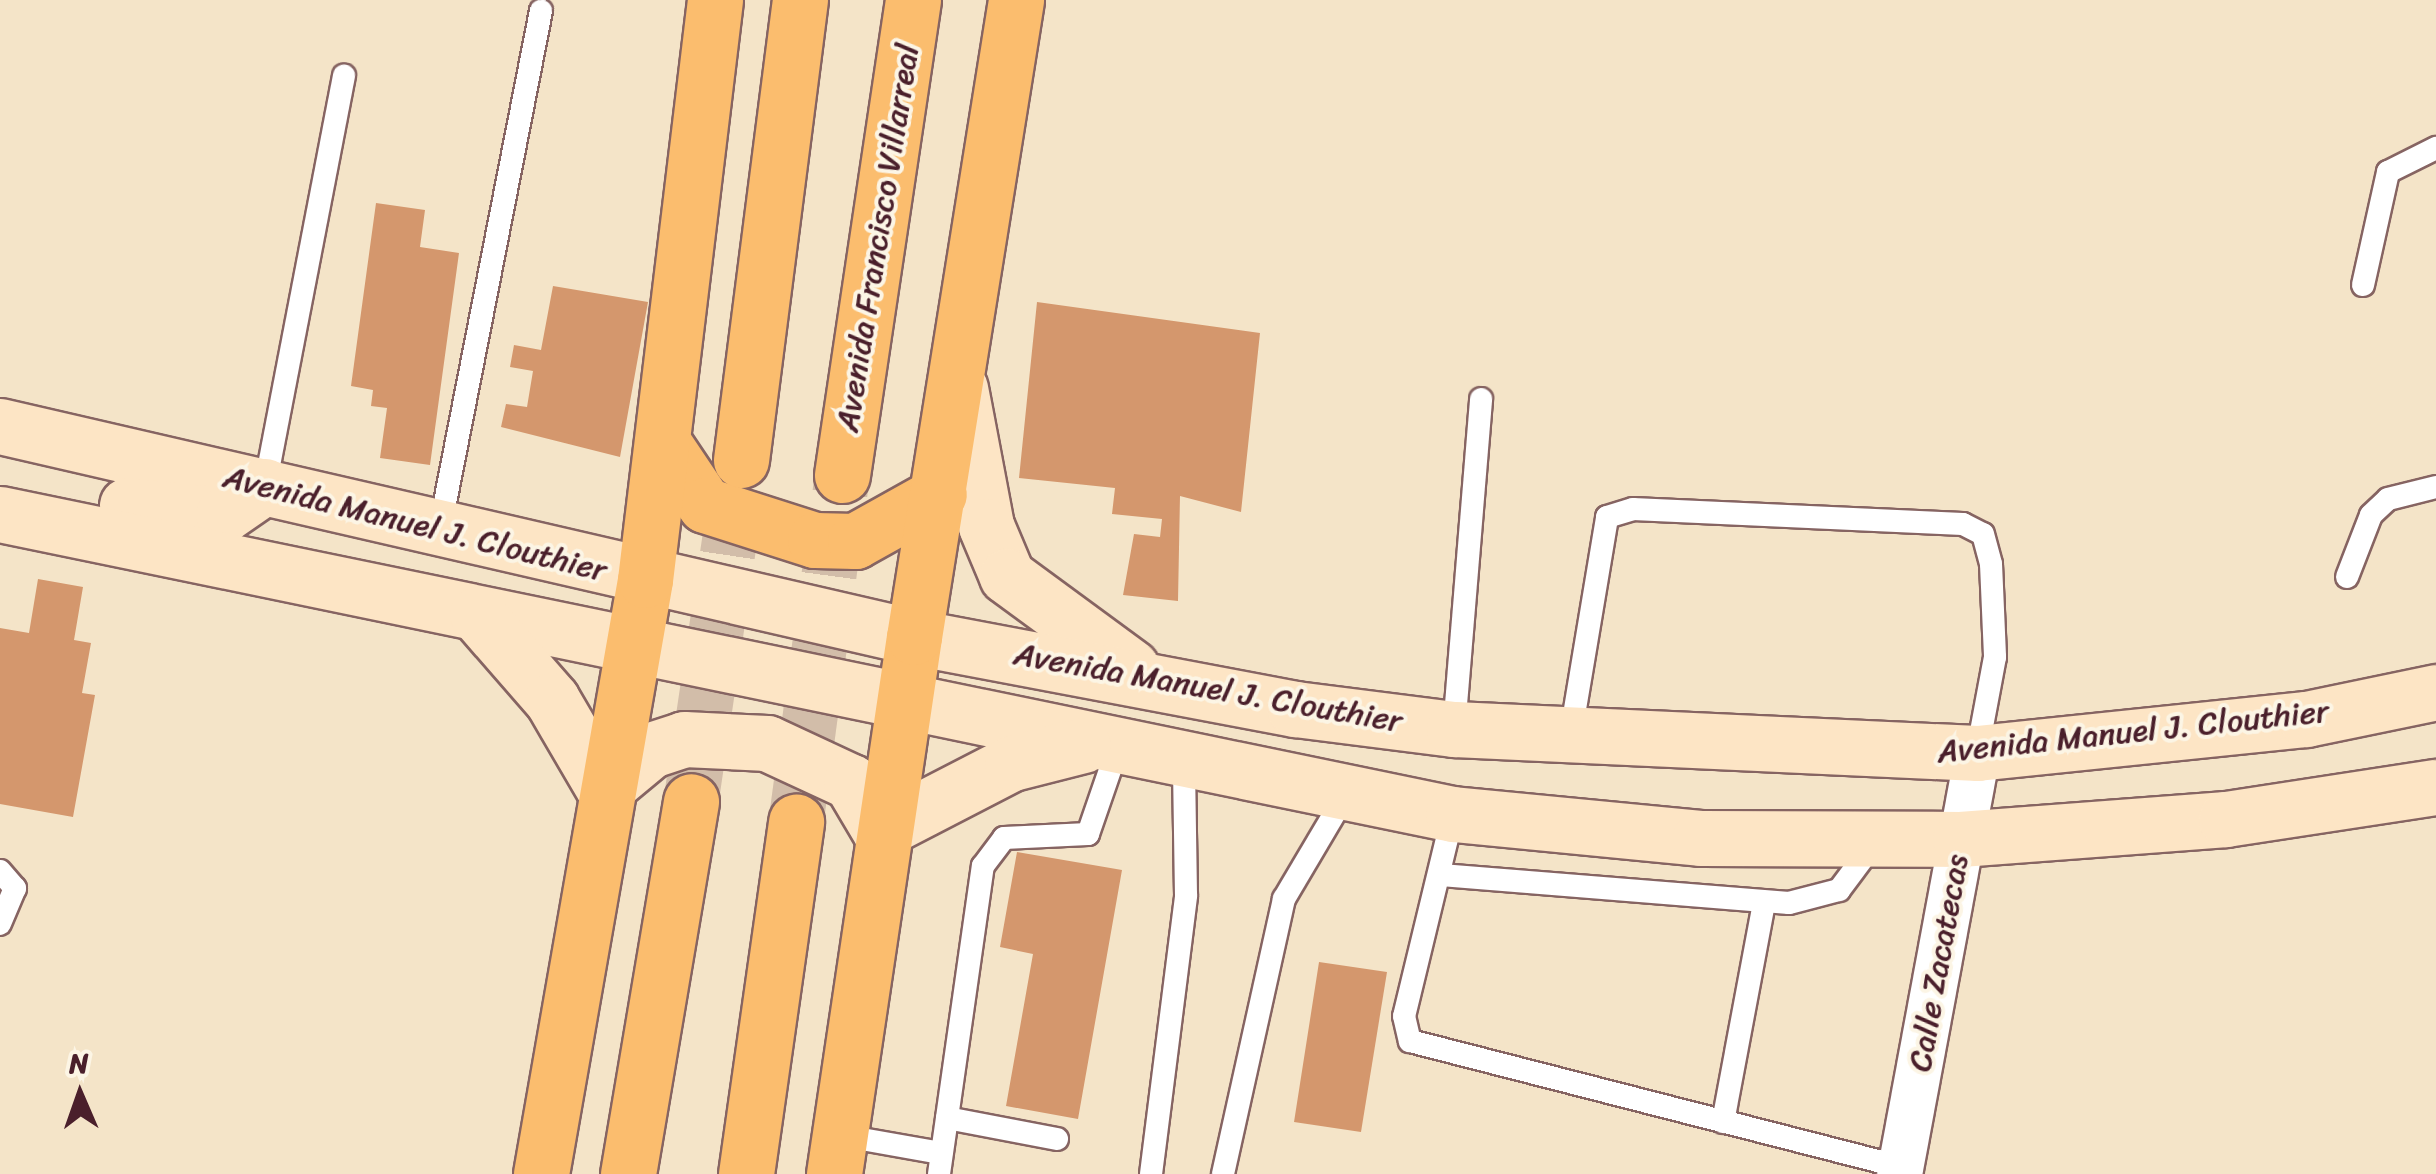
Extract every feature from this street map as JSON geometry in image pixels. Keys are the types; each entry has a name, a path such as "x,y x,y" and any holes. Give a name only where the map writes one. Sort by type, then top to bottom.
{"main road":[{"path":"541,1174 604,789 668,450 715,0"},
{"path":"741,460 800,0"},
{"name":"Avenida Francisco Villarreal","path":"842,475 914,0"},
{"path":"836,1154 880,832 959,383 1016,0"},
{"path":"959,383 986,526 1007,576 1036,606 1155,681"},
{"name":"Avenida Manuel J. Clouthier","path":"0,426 266,486 439,532 645,580 914,637 1454,729 1570,738 1977,753 2306,719 2436,692"},
{"path":"668,450 705,505 815,540 855,541 939,494"},
{"path":"0,501 74,498 198,517 244,506 266,486"},
{"path":"0,514 1184,763 1453,814 1700,838 1960,839 2226,819 2436,787"},
{"path":"477,614 552,700 604,789"},
{"path":"604,789 651,750 684,740 767,743 851,782 880,832"},
{"path":"880,832 1012,764 1104,746"},
{"path":"628,1174 691,801"},
{"path":"746,1174 796,822"}],"street":[{"name":"Calle Zacatecas","path":"1900,1170 1977,753"}],"lane":[{"path":"439,532 542,11"},
{"path":"266,486 344,76"},
{"path":"2363,285 2388,172 2436,148"},
{"path":"1454,729 1480,399"},
{"path":"2348,577 2372,515 2388,499 2436,486"},
{"path":"1570,738 1597,542 1606,518 1634,509 1963,524 1983,534 1995,657 1977,753"},
{"path":"836,1154 940,1164 990,849 1004,838 1088,834 1104,746"},
{"path":"1151,1174 1186,896 1184,763"},
{"path":"1224,1174 1284,899 1346,794"},
{"path":"1453,814 1404,1016 1410,1040 1900,1170"},
{"path":"1441,875 1764,902 1839,890 1877,839"},
{"path":"0,871 15,888 0,924"},
{"path":"1724,1122 1764,902"},
{"path":"947,1118 1057,1139"}],"building":[{"path":"376,203 425,210 420,247 459,253 430,465 380,458 387,408 371,406 373,390 351,386"},
{"path":"553,286 648,302 620,457 501,427 506,404 527,407 533,371 510,367 514,345 541,350"},
{"path":"1037,302 1260,333 1241,512 1180,496 1178,601 1123,595 1134,534 1160,537 1162,519 1112,514 1115,488 1019,478"},
{"path":"38,579 83,587 74,640 91,643 82,693 95,695 73,817 0,804 0,628 29,633"},
{"path":"1017,852 1122,870 1078,1119 1006,1106 1033,954 1000,947"},
{"path":"1319,962 1387,972 1361,1132 1294,1122"}],"tunnel":[{"path":"691,801 740,468"},
{"path":"796,822 842,475"}]}
